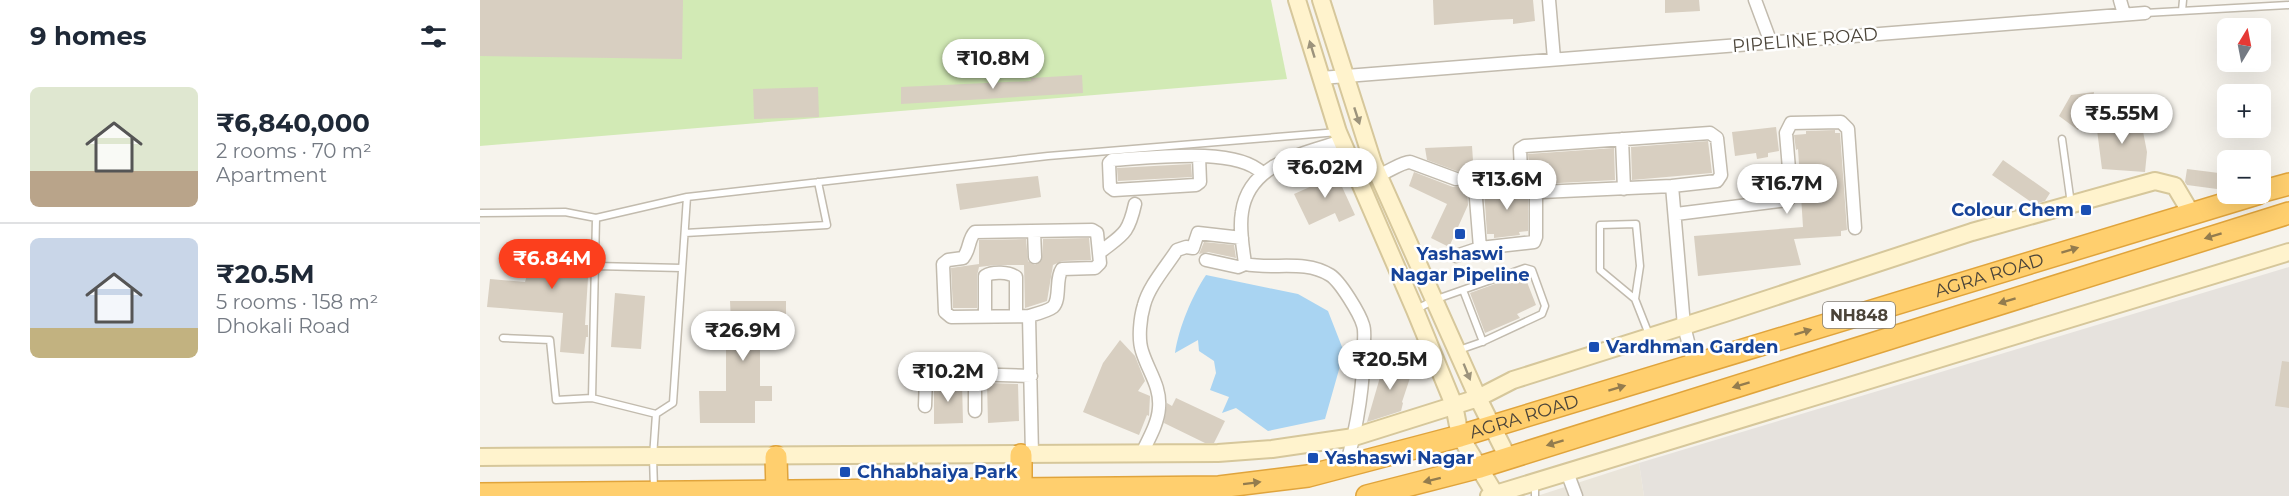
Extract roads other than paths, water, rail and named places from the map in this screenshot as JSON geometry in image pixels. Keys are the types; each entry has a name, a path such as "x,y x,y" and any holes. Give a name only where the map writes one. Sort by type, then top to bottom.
{"highway":[{"name":"AGRA ROAD","path":"2271,189 2289,184"},
{"name":"AGRA ROAD","path":"480,494 1219,487 1308,476 1460,436 2223,204"},
{"path":"2235,204 2243,227"},
{"name":"AGRA ROAD","path":"1508,458 2289,213"},
{"path":"1022,489 1027,455"},
{"path":"776,457 777,491"},
{"name":"NH848","path":"1367,496 1508,458"}],"street":[{"path":"1297,0 1340,137 1454,405 1460,436 1480,467 1492,495 1535,489 1567,472 2289,252"},
{"path":"1321,0 1373,163 1478,398 1508,458"},
{"path":"1549,0 1554,59"},
{"path":"1755,0 1771,43"},
{"path":"2120,0 2124,14"},
{"name":"PIPELINE ROAD","path":"1321,78 2145,13"},
{"path":"1676,214 1788,200 1791,193 1786,133 1791,123 1841,122 1848,129 1855,228"},
{"path":"1456,256 1480,248 1534,242 1536,195 1541,192 1672,186 1717,181 1721,175 1717,138 1710,134 1525,146 1520,149 1521,171 1518,177 1479,181 1475,186 1480,248"},
{"path":"1245,264 1242,212 1249,191 1262,173 1280,162 1340,137"},
{"path":"1622,139 1624,189"},
{"path":"1199,156 1200,182 1196,185 1114,190 1110,187 1109,163 1112,160 1199,156 1233,158 1247,162 1262,173"},
{"path":"1379,175 1396,169 1405,162 1410,162 1456,179"},
{"path":"480,458 1141,455 1272,449 1354,437 1478,398 1513,380 1972,232 2155,181 2175,186 2191,213"},
{"path":"1672,186 1683,326 1694,365"},
{"path":"1099,252 1125,234 1135,204"},
{"path":"1371,211 1392,205"},
{"path":"1092,230 1097,233 1099,252 1100,263 1095,268 1062,269 1058,274 1056,302 1052,307 1029,316 951,317 945,312 943,264 948,260 963,258 975,232 1092,230"},
{"path":"1034,231 1035,257"},
{"path":"1141,455 1156,423 1160,408 1158,389 1141,350 1141,322 1144,304 1177,250 1186,247 1193,248 1198,233 1242,238"},
{"path":"1206,260 1238,267 1245,264 1256,266 1301,265 1331,275 1347,296 1364,325 1364,356 1354,437 1346,466"},
{"path":"985,316 985,276 989,273 1011,274 1016,277 1016,316"},
{"path":"1027,455 1031,376 1029,316"},
{"path":"925,406 926,377 930,373 1031,376"},
{"path":"975,374 975,411"},
{"path":"1567,472 1576,496"}],"lane":[{"path":"2182,11 2183,0"},
{"path":"2232,0 2233,9"},
{"path":"2249,0 2249,8"},
{"name":"PIPELINE ROAD","path":"2145,13 2289,5"},
{"path":"480,213 565,212 596,218 687,197 1048,156 1340,137"},
{"path":"2062,139 2071,204"},
{"path":"685,234 827,225 819,182"},
{"path":"503,338 550,340 556,400 592,398 656,414 673,403 687,197"},
{"path":"592,398 596,218"},
{"path":"1635,298 1600,270 1600,225 1636,224 1640,266 1635,298 1650,337"},
{"path":"595,266 682,267"},
{"path":"1415,310 1434,300 1525,268 1532,270 1545,306 1542,314 1483,342 1458,350"},
{"path":"1463,290 1483,342"},
{"path":"654,492 653,457 656,414"}],"water":[{"path":"1206,275 1298,294 1328,311 1344,352 1325,419 1268,431 1236,408 1222,413 1229,397 1210,390 1216,373 1214,361 1199,351 1198,340 1175,353 1187,312"}],"place":[{"name":"Colour Chem","path":"2086,210"},
{"name":"Yashaswi Nagar Pipeline","path":"1460,234"},
{"name":"Vardhman Garden","path":"1594,347"},
{"name":"Yashaswi Nagar","path":"1313,458"},
{"name":"Chhabhaiya Park","path":"845,472"}]}
